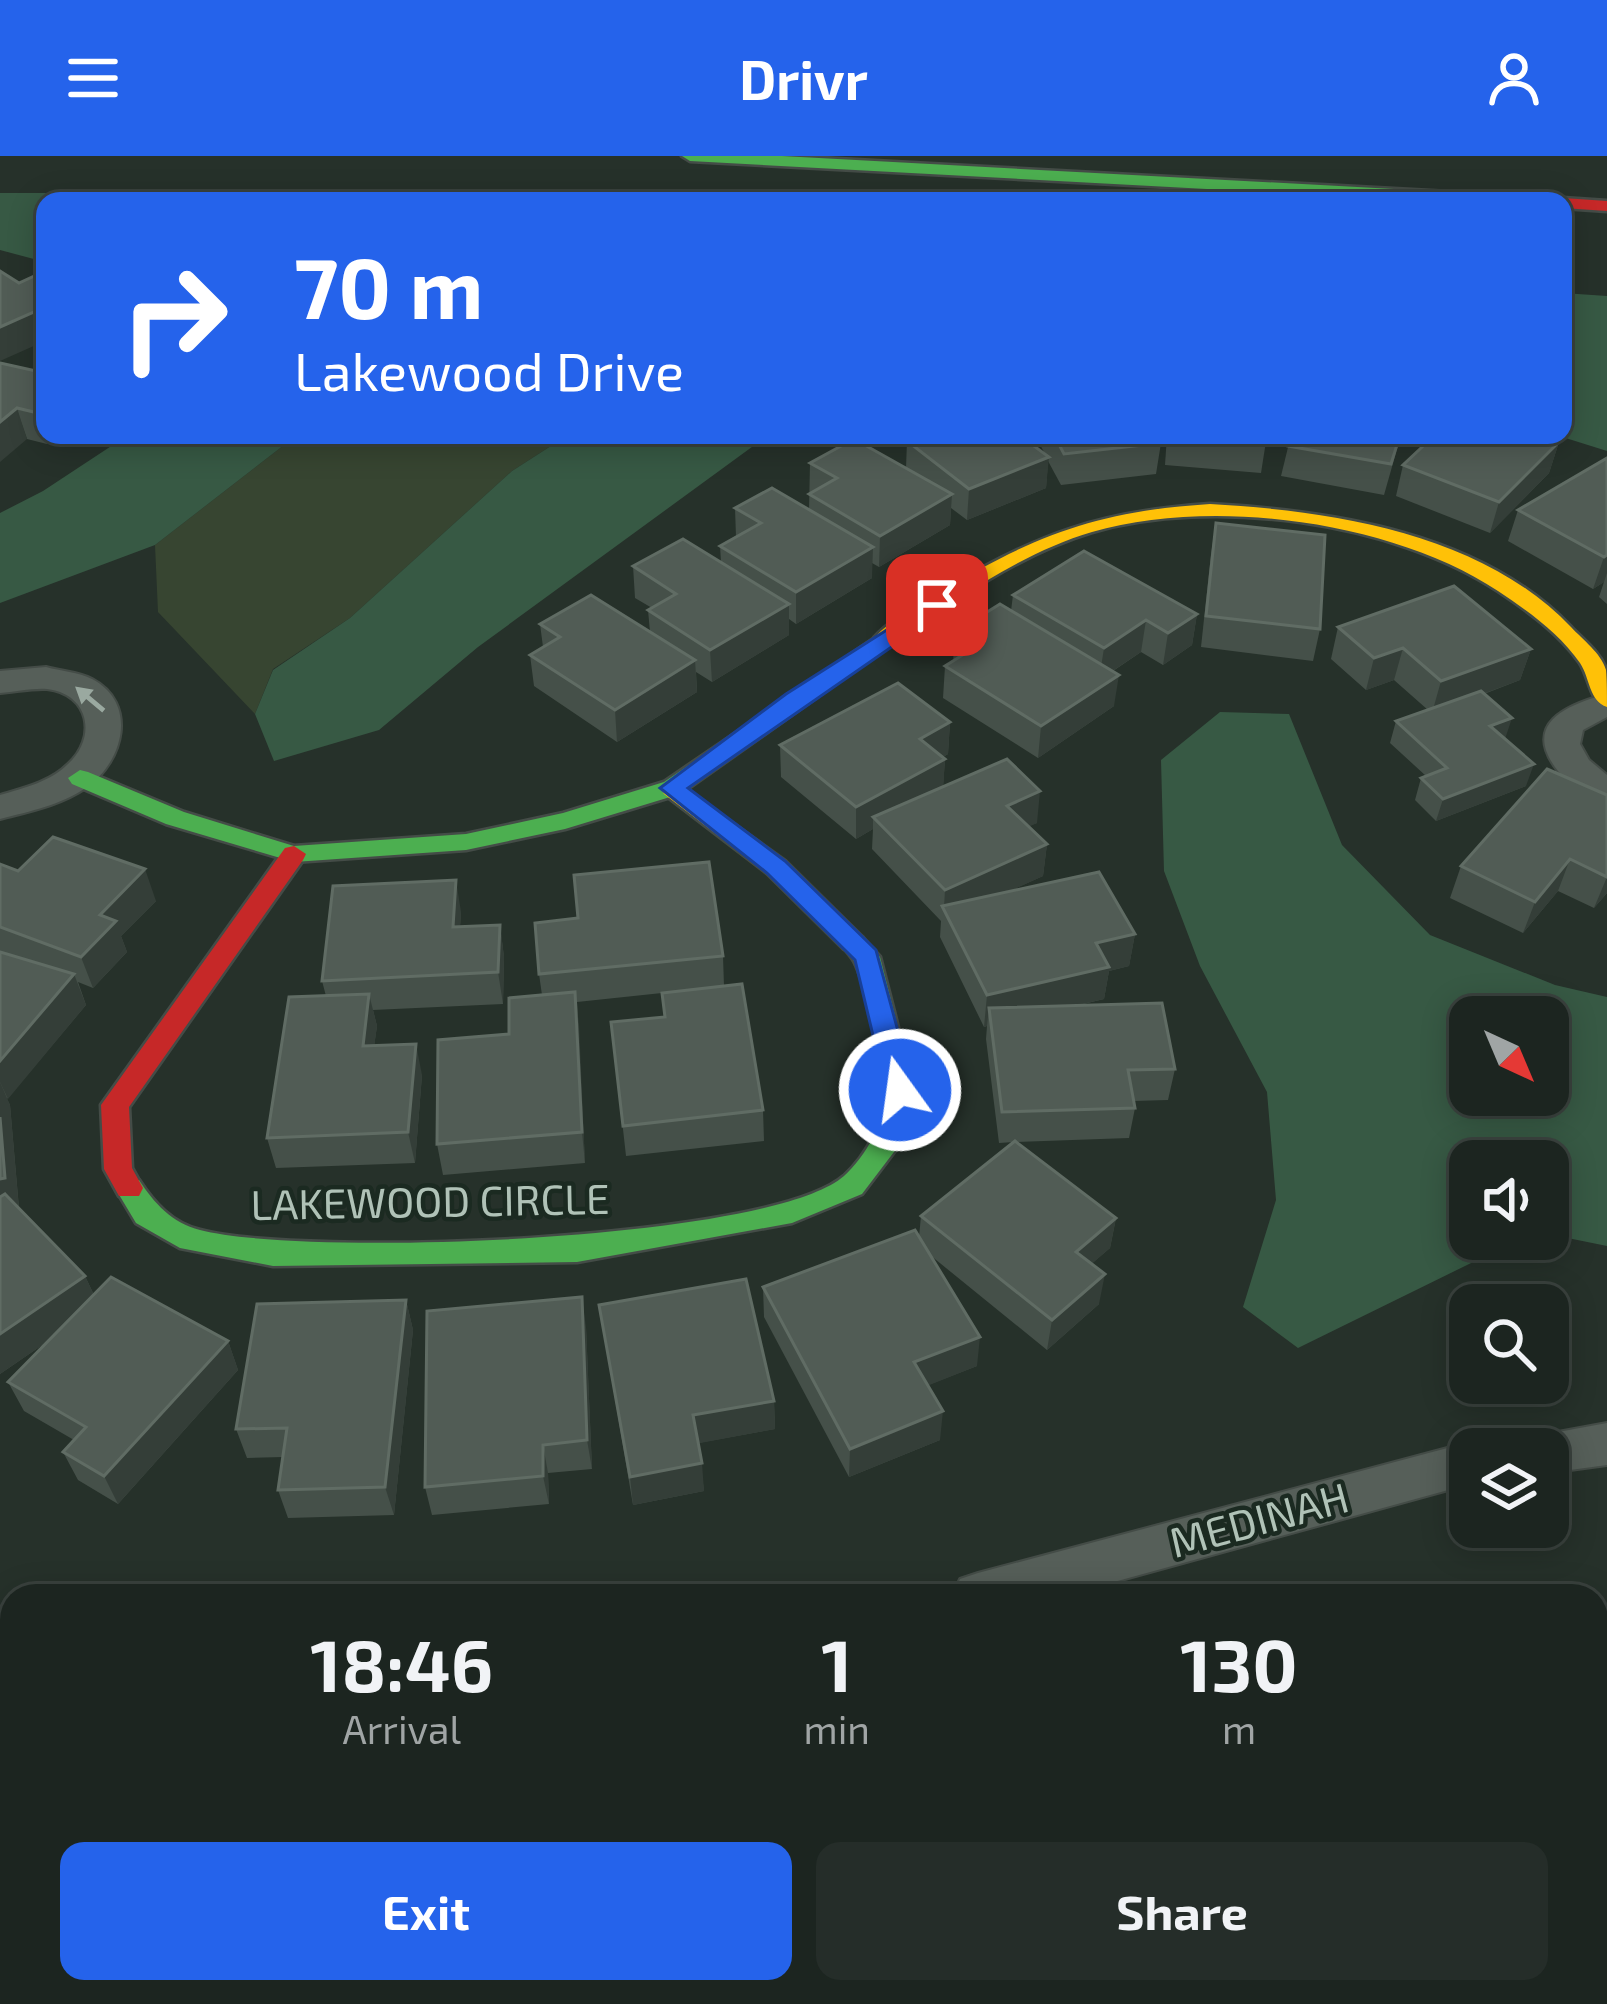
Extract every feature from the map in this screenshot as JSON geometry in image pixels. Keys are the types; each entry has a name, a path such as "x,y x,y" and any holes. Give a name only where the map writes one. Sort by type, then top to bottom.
{"street":[{"path":"689,156 1356,192"},
{"path":"1572,204 1607,206"},
{"path":"80,778 175,818 294,854 466,842 565,821 672,788 909,621 1084,529 1162,513 1288,513 1387,532 1483,574 1542,613 1589,658 1607,702 1566,722 1559,739 1573,767 1607,792"},
{"path":"0,682 50,680 93,696 106,713 109,732 100,755 80,778 38,798 0,807"},
{"name":"LAKEWOOD CIRCLE","path":"294,854 115,1105 118,1169 146,1215 190,1240 272,1255 577,1250 782,1215 852,1186 886,1144 900,1090 867,957 776,867 672,788"},
{"path":"1569,1449 1607,1444"},
{"name":"MEDINAH","path":"1022,1584 1449,1469"}],"shaded area":[{"path":"0,193 36,193 36,260 0,250"},
{"path":"1572,294 1607,296 1607,451 1572,440"},
{"path":"114,444 285,444 155,545 0,603 0,513"},
{"path":"285,444 554,444 512,471 350,618 273,669 255,714 158,612 155,545"},
{"path":"554,444 756,444 478,647 379,730 274,761 255,714 273,670 350,618 512,471"},
{"path":"1220,712 1289,714 1342,845 1430,935 1555,985 1607,997 1607,1246 1569,1238 1569,1140 1449,1140 1449,1260 1477,1260 1298,1348 1243,1307 1276,1200 1267,1092 1200,966 1164,871 1161,760"}],"building":[{"path":"0,271 19,283 36,275 36,311 0,327"},
{"path":"0,363 36,371 36,413 17,408 0,422"},
{"path":"845,444 863,444 952,494 880,536 809,494 837,478 810,463"},
{"path":"911,444 1031,444 1049,457 969,489"},
{"path":"1059,444 1152,444 1064,454"},
{"path":"1289,444 1397,444 1391,464"},
{"path":"1425,444 1557,444 1499,502 1403,465"},
{"path":"1607,458 1604,557 1518,510"},
{"path":"772,488 873,547 796,592 720,546 761,523 735,508"},
{"path":"1216,523 1325,535 1320,629 1206,616"},
{"path":"683,539 789,604 710,650 648,610 676,594 633,566"},
{"path":"1084,551 1197,614 1168,633 1146,620 1104,648 1013,595"},
{"path":"1454,586 1531,649 1441,681 1403,648 1374,658 1338,627"},
{"path":"591,595 695,660 615,710 530,655 560,637 540,624"},
{"path":"1000,604 1119,675 1041,726 945,666 977,646 955,632"},
{"path":"898,683 950,722 920,739 945,759 856,807 780,745"},
{"path":"1481,691 1512,718 1490,726 1534,764 1443,799 1421,778 1447,768 1396,721"},
{"path":"1007,759 1040,791 1007,806 1047,844 945,890 873,817"},
{"path":"1547,769 1607,795 1607,877 1570,859 1535,902 1461,866"},
{"path":"53,837 145,869 100,915 116,921 81,957 0,927 0,864 18,871"},
{"path":"709,862 723,956 539,974 535,923 578,918 574,875"},
{"path":"1099,872 1135,934 1096,943 1109,967 987,995 942,906"},
{"path":"456,880 453,927 500,925 498,972 322,981 333,886"},
{"path":"0,952 74,974 0,1061"},
{"path":"742,984 763,1110 623,1126 611,1022 665,1017 662,993"},
{"path":"575,992 582,1132 437,1144 438,1040 509,1034 509,998"},
{"path":"369,994 363,1046 416,1044 408,1132 267,1138 289,997"},
{"path":"1162,1003 1175,1069 1128,1070 1135,1108 1002,1112 989,1008"},
{"path":"0,1117 5,1178 0,1179"},
{"path":"1015,1141 1116,1218 1076,1252 1105,1274 1052,1320 921,1216"},
{"path":"5,1194 85,1276 0,1334 0,1197"},
{"path":"915,1230 980,1337 914,1362 943,1411 850,1449 763,1287"},
{"path":"111,1277 228,1341 104,1476 63,1452 86,1427 8,1382"},
{"path":"746,1279 774,1401 693,1415 702,1463 630,1477 599,1305"},
{"path":"582,1297 587,1440 543,1445 543,1476 425,1487 427,1311"},
{"path":"406,1300 385,1487 278,1490 287,1428 236,1429 257,1304"}],"traffic: fast":[{"path":"690,156 1356,192"},
{"path":"80,778 175,818 294,854 466,842 565,821 672,788 885,638"},
{"path":"129,1188 146,1215 190,1240 273,1254 577,1250 782,1215 852,1186 886,1144 900,1090 867,957 853,943"}],"traffic: slow":[{"path":"885,638 982,577 1084,528 1143,515 1210,510 1282,515 1356,527 1426,548 1491,577 1546,614 1588,658 1607,700"},
{"path":"672,788 776,867 853,943"}],"traffic: jam":[{"path":"1572,204 1607,206"},
{"path":"129,1188 118,1169 115,1105 294,854"}],"route":[{"path":"900,1090 867,957 776,867 672,788 937,605"}]}
